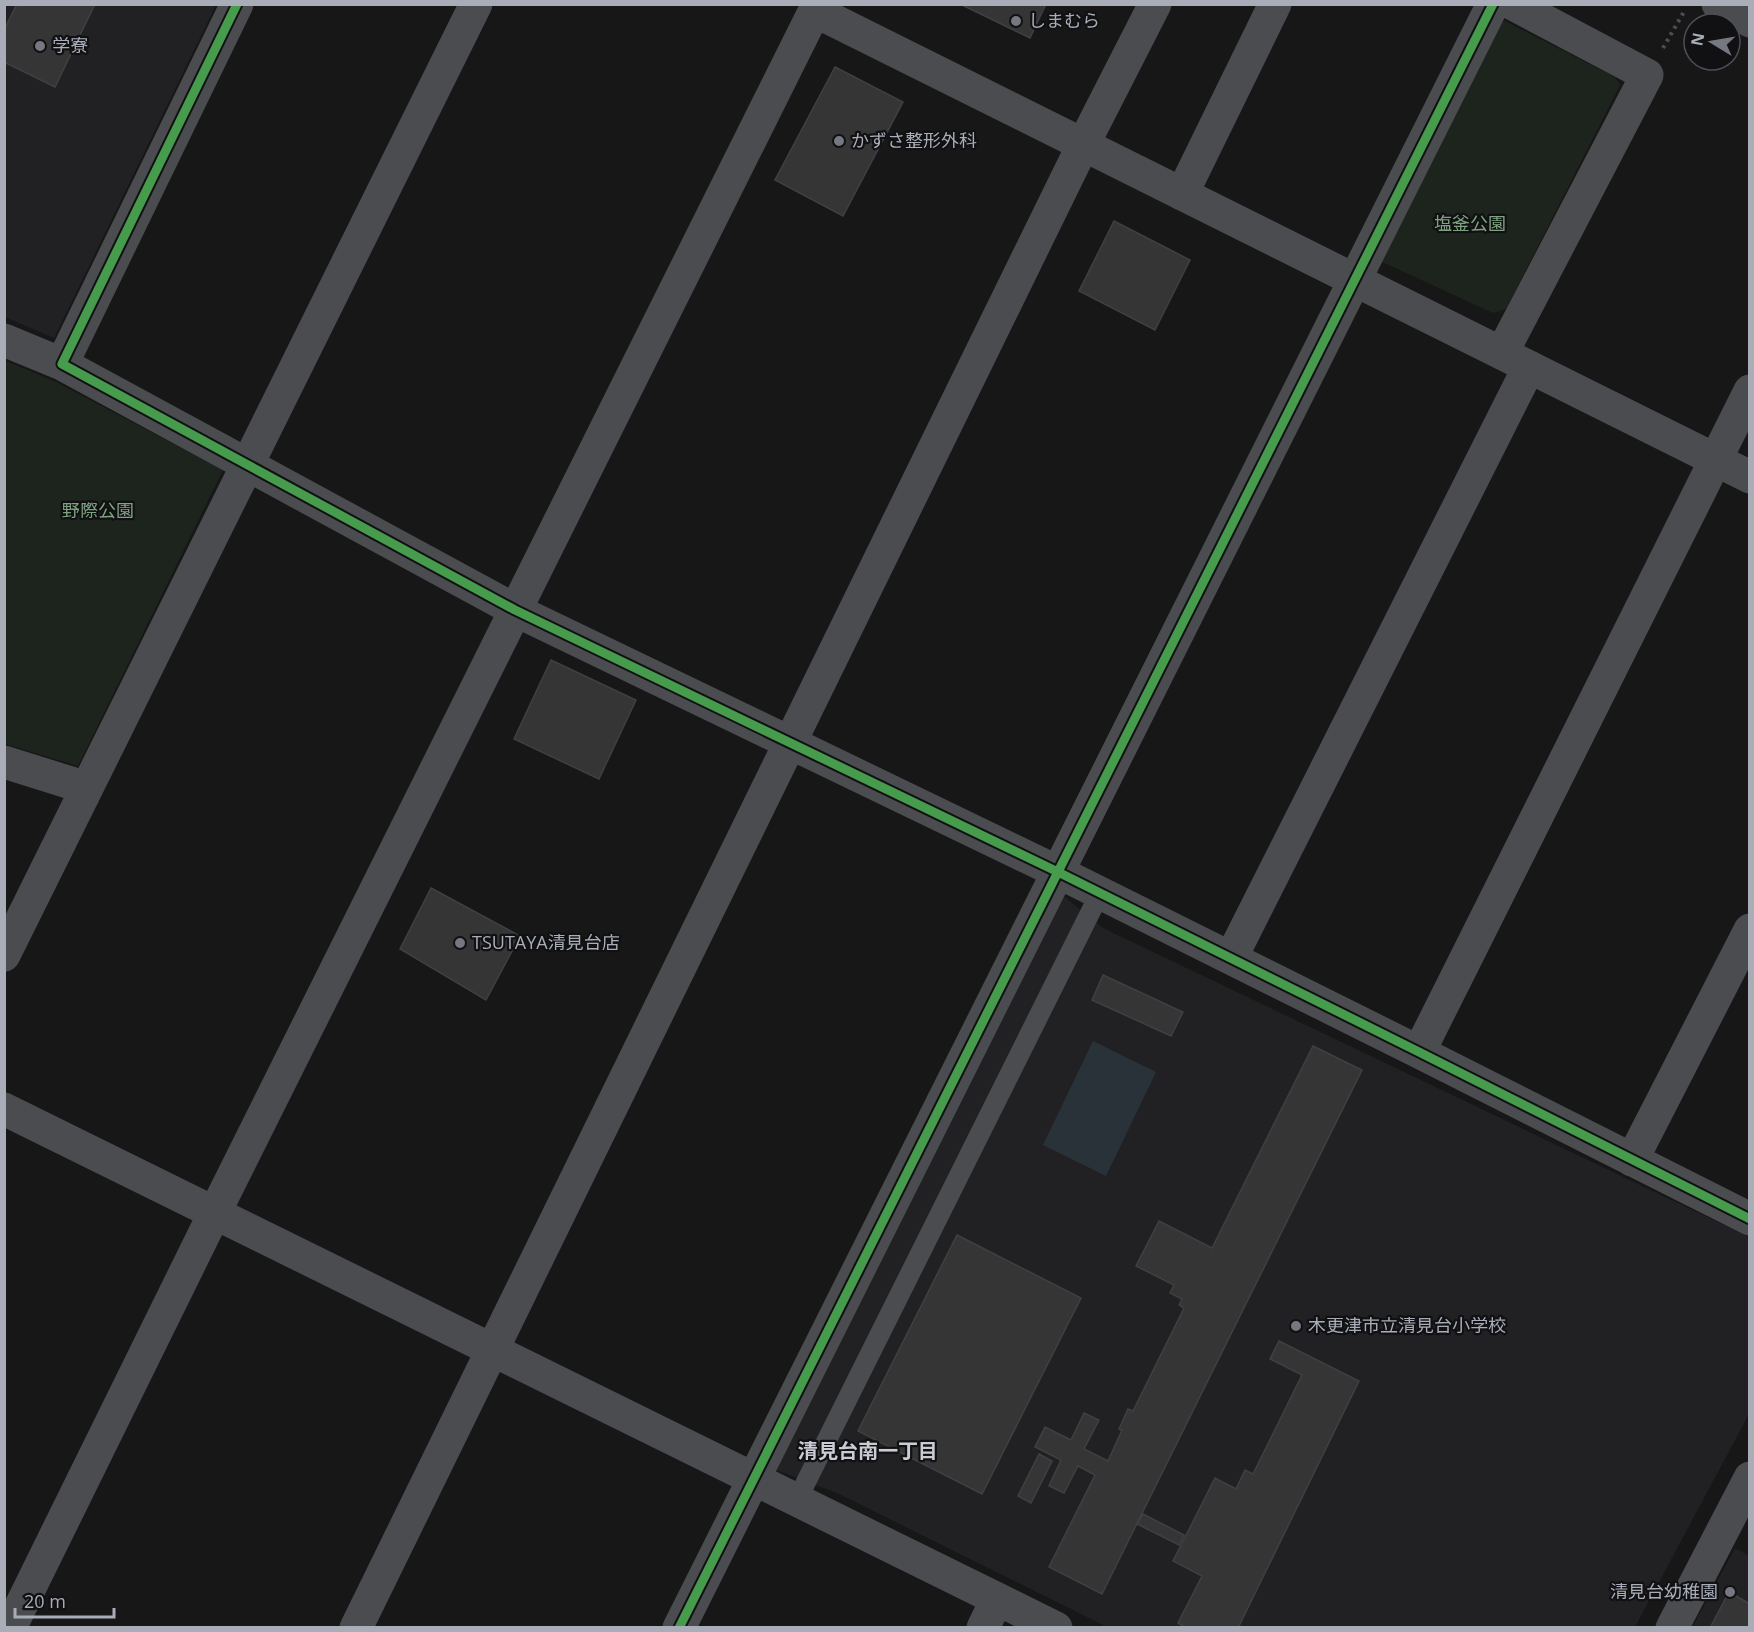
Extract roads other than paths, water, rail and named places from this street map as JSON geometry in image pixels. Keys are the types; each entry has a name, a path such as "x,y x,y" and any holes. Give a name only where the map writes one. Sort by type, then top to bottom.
{"street":[{"path":"62,364 237,4"},
{"path":"4,955 476,4"},
{"path":"356,1628 1083,145 1155,4"},
{"path":"1182,194 1275,4"},
{"path":"679,1628 1493,4"},
{"path":"1231,958 1515,360 1647,75 1513,4"},
{"path":"1718,4 1749,21"},
{"path":"10,1628 516,610 812,7 1083,145 1749,477"},
{"path":"4,340 62,364 516,610 1058,872 1749,1219"},
{"path":"1419,1052 1749,390"},
{"path":"4,762 87,788"},
{"path":"1632,1160 1749,930"},
{"path":"4,1109 1056,1628"},
{"path":"1672,1628 1749,1478"},
{"path":"983,1628 998,1599"}],"lane":[{"path":"797,1500 1100,893"}],"place":[{"name":"しまむら","path":"1016,21"},
{"name":"学寮","path":"40,46"},
{"name":"かずさ整形外科","path":"839,141"},
{"name":"TSUTAYA清見台店","path":"460,943"},
{"name":"木更津市立清見台小学校","path":"1296,1326"},
{"name":"清見台幼稚園","path":"1730,1592"}],"district":[{"name":"清見台南一丁目","path":"868,1451"}],"park label":[{"name":"塩釜公園","path":"1470,224"},
{"name":"野際公園","path":"98,511"}]}
